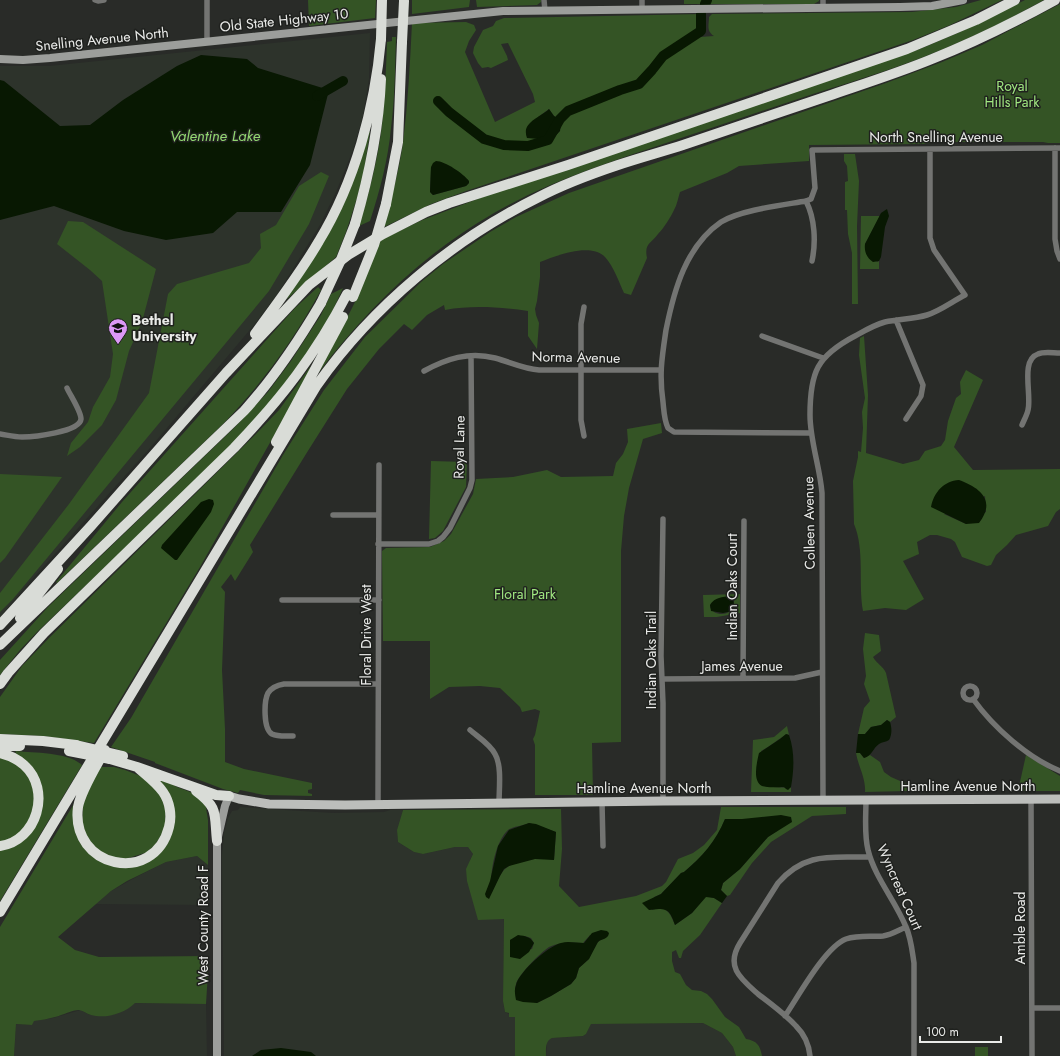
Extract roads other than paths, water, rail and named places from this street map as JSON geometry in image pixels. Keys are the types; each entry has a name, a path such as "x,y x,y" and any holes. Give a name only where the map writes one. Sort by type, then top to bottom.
{"highway":[{"path":"226,373 296,279 320,240 337,207 354,166 365,129 374,86 380,42 382,0"},
{"path":"0,625 91,526 226,373 309,285 348,255 404,222 449,203 568,166 907,49 976,20 1015,0"},
{"path":"0,912 216,555 301,411 332,365 367,325 396,296 435,262 468,238 512,211 574,181 930,60 998,30 1055,0"},
{"path":"216,555 350,296 374,245 398,142 404,1"},
{"path":"0,645 244,411 265,388 293,350 321,303 340,262 355,224 368,179 376,135 381,83 382,59 380,42"},
{"path":"0,684 44,633 264,417 316,349 350,296"},
{"path":"0,645 91,526"},
{"path":"137,767 159,786 164,794 168,802 170,822 163,842 157,850 139,861 119,864 108,861 99,856 90,849 83,840 79,829 78,806 82,794 151,661"},
{"name":"Hamline Avenue North","path":"0,739 43,741 73,748 137,767 216,795 229,796"},
{"name":"Hamline Avenue North","path":"0,746 73,748 123,756 217,790 229,796"},
{"path":"0,753 18,760 26,766 37,786 39,798 36,815 28,831 16,840 0,846"},
{"path":"189,786 205,797 212,806 215,815 217,841"}],"main road":[{"name":"Hamline Avenue North","path":"229,796 269,804 345,805 1060,799"}],"street":[{"path":"95,0 104,0"},
{"path":"207,0 207,41"},
{"path":"544,0 545,11"},
{"path":"642,0 642,10"},
{"name":"Old State Highway 10","path":"207,41 503,11 642,10 823,4 923,6 963,0"},
{"name":"Snelling Avenue North","path":"0,59 23,60 50,58 207,41"},
{"name":"Colleen Avenue","path":"823,801 822,493 821,475 810,416 812,384 823,358 830,351 852,337 876,325 927,315 965,295 934,250 930,238 930,148"},
{"path":"1058,148 1055,239 1060,259"},
{"name":"North Snelling Avenue","path":"806,201 811,199 815,188 812,150 1058,148"},
{"path":"812,261 815,249 812,215 806,201 744,213 718,224 706,235 692,253 680,276 671,302 660,370 665,420 671,431 812,433"},
{"path":"584,307 581,324 581,420 584,436"},
{"path":"896,320 922,385 921,396 906,419"},
{"path":"762,336 823,358"},
{"path":"1022,425 1029,409 1028,367 1031,358 1042,352 1060,353"},
{"name":"Norma Avenue","path":"424,371 442,361 452,358 471,356 494,358 531,369 660,370"},
{"name":"Royal Lane","path":"378,544 434,543 443,537 453,522 470,488 472,480 471,356"},
{"path":"0,434 21,437 44,435 77,426 80,422 80,415 67,388"},
{"name":"Floral Drive West","path":"378,804 379,465"},
{"path":"333,515 378,515"},
{"name":"Indian Oaks Trail","path":"663,519 663,802"},
{"name":"Indian Oaks Court","path":"743,678 744,521"},
{"path":"282,600 379,600"},
{"name":"James Avenue","path":"662,679 795,678 822,672"},
{"path":"294,736 276,736 271,734 267,728 266,700 269,691 274,687 284,684 378,684"},
{"path":"973,699 996,726 1007,736 1034,756 1060,771"},
{"path":"470,730 492,750 498,759 499,803"},
{"name":"West County Road F","path":"217,1056 217,841 225,806 229,796"},
{"name":"Amble Road","path":"1031,799 1032,1056"},
{"name":"Wyncrest Court","path":"866,800 866,837 870,857 875,870 906,927 912,948 914,963 914,1056"},
{"path":"602,802 603,846"},
{"path":"810,1056 807,1042 797,1026 741,980 734,965 737,948 778,883 798,865 816,859 870,857"},
{"path":"786,1016 832,948 845,940 861,936 884,936 906,927"},
{"path":"1032,1008 1060,1008"}],"water":[{"name":"Valentine Lake","path":"201,55 247,59 258,68 329,90 310,165 281,212 237,212 213,233 166,240 124,231 54,206 0,220 0,80 4,81 60,126 90,125 123,100 177,66"},
{"path":"549,109 554,116 561,120 560,131 551,140 527,138 526,133 529,124"},
{"path":"436,161 454,168 467,178 469,183 466,186 433,195 430,192 431,167"},
{"path":"887,209 889,216 885,227 881,257 879,261 873,262 866,254 865,244 881,213"},
{"path":"959,480 974,487 984,496 986,508 979,523 966,524 931,507 932,502 940,488 944,485"},
{"path":"209,499 213,500 214,504 211,512 177,560 175,560 161,548 162,545 201,502"},
{"path":"731,596 733,597 734,606 732,611 723,613 711,611 710,605 714,600"},
{"path":"887,720 890,722 891,729 891,736 889,740 879,744 867,757 864,758 860,753 856,753 858,734 865,734 871,727 881,725"},
{"path":"786,734 789,735 793,754 791,787 788,790 784,787 762,786 759,784 756,776 756,766 759,753"},
{"path":"781,815 791,817 792,822 768,837 740,869 723,883 721,890 727,896 722,903 714,898 706,897 692,913 675,925 672,916 666,910 649,910 642,903 661,894 681,873 697,860 713,841 725,819 742,819"},
{"path":"529,823 536,824 556,832 554,860 535,859 509,866 504,869 489,899 485,894 490,881 498,846 509,830"},
{"path":"601,930 607,931 609,933 608,935 606,938 598,942 589,959 579,968 576,978 571,984 537,1003 516,1000 515,989 518,980 522,973 542,954 555,945 561,943 584,943 592,933"},
{"path":"518,935 528,937 534,943 529,952 520,959 510,957 510,940"},
{"path":"281,1048 311,1052 316,1056 252,1056 261,1050"}],"waterway":[{"path":"705,4 707,0"},
{"path":"438,101 449,112 484,139 504,145 528,146 548,140 560,119 568,111 639,84 663,56 701,31 701,14"},
{"path":"317,96 343,81"}],"place":[{"name":"Bethel University","path":"118,345"}],"park label":[{"name":"Royal Hills Park","path":"1012,94"},
{"name":"Floral Park","path":"525,594"}]}
